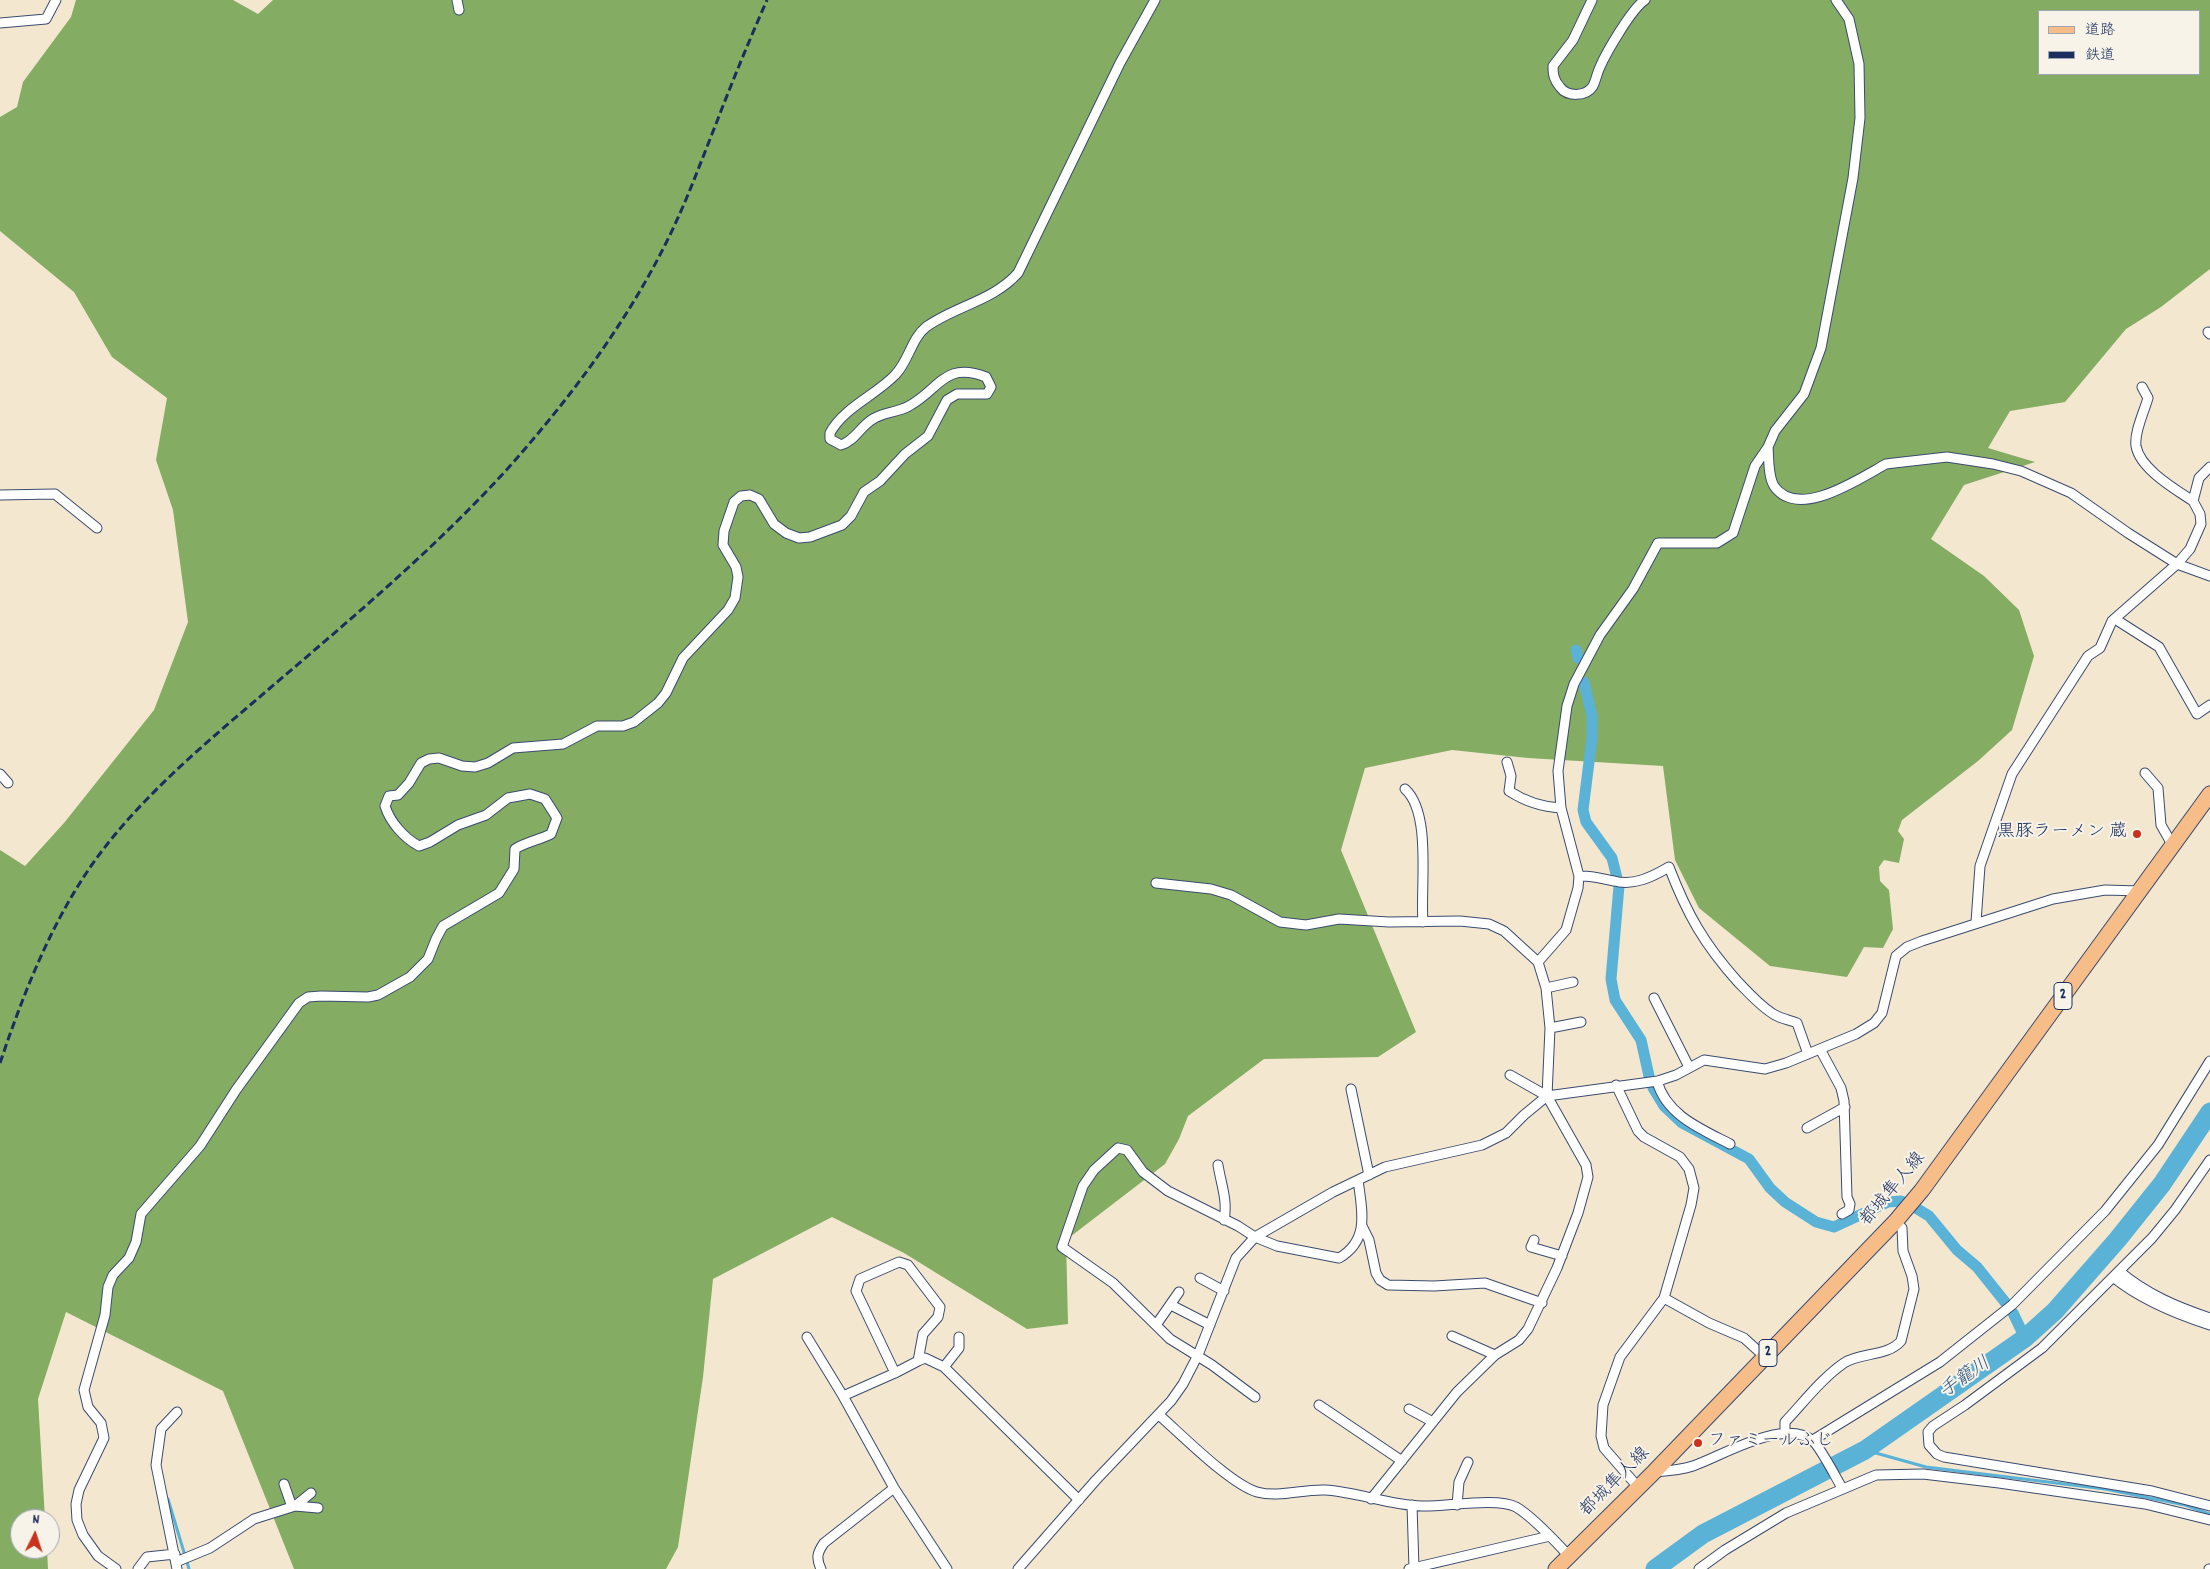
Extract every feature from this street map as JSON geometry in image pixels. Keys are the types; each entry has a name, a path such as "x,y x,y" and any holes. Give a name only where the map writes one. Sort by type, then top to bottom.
{"main road":[{"name":"都城隼人線","path":"1556,1569 1654,1472 1916,1197 2210,794"}],"street":[{"path":"0,23 46,19 56,0"},
{"path":"458,0 459,10"},
{"path":"116,1569 98,1556 83,1535 77,1520 76,1504 79,1490 104,1438 102,1424 88,1408 84,1390 105,1315 108,1287 113,1275 130,1258 136,1242 141,1214 200,1146 236,1090 299,1003 308,997 368,997 378,995 410,977 428,959 436,939 444,926 498,893 514,869 515,849 551,834 557,818 545,799 530,794 508,798 486,815 458,825 430,842 419,846 407,840 387,813 385,806 389,796 398,795 410,783 421,763 429,759 439,758 462,766 474,767 488,763 513,748 563,744 597,726 623,726 634,722 658,704 666,693 684,658 728,610 735,598 738,577 736,567 723,545 724,531 734,502 741,496 750,494 759,499 774,524 786,534 799,538 810,537 842,525 851,516 864,492 880,481 905,454 928,436 947,400 957,394 987,394 991,387 986,377 969,372 954,372 908,407 870,420 847,444 841,445 830,439 830,433 841,418 896,375 918,334 939,320 998,291 1018,273 1120,63 1155,0"},
{"path":"1592,0 1573,40 1553,66 1555,81 1562,91 1575,95 1584,93 1593,86 1600,66 1640,3 1645,0"},
{"path":"1538,962 1566,930 1577,894 1579,876 1561,808 1558,770 1567,706 1574,684 1600,635 1634,589 1658,544 1684,542 1717,543 1732,533 1754,466 1768,448 1775,432 1804,394 1821,348 1853,178 1860,118 1859,64 1849,19 1836,0"},
{"path":"1976,922 1979,872 2012,774 2088,656 2100,648 2115,619 2177,564 2190,549 2201,524 2200,514 2193,501 2165,482 2143,462 2136,446 2138,431 2148,398 2142,387"},
{"path":"1768,448 1771,477 1774,486 1786,496 1803,499 1819,498 1886,464 1947,458 1993,464 2021,471 2071,493 2128,533 2177,564 2210,576"},
{"path":"2193,501 2199,478 2210,467"},
{"path":"0,495 55,494 97,528"},
{"path":"2115,619 2159,648 2197,714 2210,705"},
{"path":"1507,762 1511,776 1509,792 1524,801 1544,807 1561,808"},
{"path":"2145,773 2158,788 2161,825 2173,846"},
{"path":"0,774 8,783"},
{"path":"1405,789 1412,795 1420,815 1423,922"},
{"path":"1579,876 1594,876 1620,883 1635,882 1652,877 1669,867 1684,905 1711,951 1765,1008 1777,1016 1797,1023 1808,1054"},
{"path":"1156,883 1217,891 1231,895 1280,922 1306,925 1339,919 1423,922 1460,921 1489,924 1504,932 1538,962 1546,988 1550,1028 1547,1096"},
{"path":"1018,1569 1096,1480 1159,1415 1183,1384 1198,1355 1236,1258 1254,1237 1385,1167 1482,1145 1506,1133 1547,1096 1616,1085 1657,1081 1676,1075 1689,1067 1708,1060 1765,1068 1808,1054 1856,1034 1879,1018 1887,1001 1894,960 1899,953 1922,941 1976,922 2077,894 2105,890 2140,891"},
{"path":"1546,988 1573,982"},
{"path":"1654,998 1689,1067"},
{"path":"1550,1028 1581,1022"},
{"path":"1820,1049 1841,1088 1845,1108 1847,1197 1850,1204 1849,1210 1842,1214"},
{"path":"1813,1440 1940,1362 2012,1305 2105,1211 2158,1145 2210,1061"},
{"path":"1371,1499 1457,1392 1495,1355 1522,1338 1542,1303 1578,1213 1588,1171 1582,1158 1547,1096 1510,1075"},
{"path":"1657,1081 1662,1096 1673,1110 1730,1144"},
{"path":"1616,1085 1638,1131 1644,1137 1680,1157 1689,1169 1694,1192 1664,1298 1620,1357 1602,1411 1601,1436 1605,1451 1638,1487"},
{"path":"1350,1089 1369,1175"},
{"path":"1807,1128 1845,1108"},
{"path":"1255,1397 1198,1355 1170,1339 1113,1283 1062,1247 1083,1186 1094,1170 1118,1148 1127,1150 1143,1172 1168,1191 1254,1237 1277,1246 1339,1258 1351,1251 1362,1226"},
{"path":"2210,1160 2175,1210 2116,1274 2042,1348 1966,1405 1933,1426 1928,1432 1929,1445 1937,1454 1955,1460 2152,1491 2210,1506"},
{"path":"1218,1165 1221,1186 1227,1206 1224,1220"},
{"path":"1358,1180 1362,1226 1369,1240 1376,1273 1380,1280 1388,1285 1434,1286 1485,1283 1542,1303"},
{"path":"1785,1432 1785,1422 1836,1368 1857,1356 1886,1351 1901,1341 1914,1283 1903,1251 1902,1228 1896,1220"},
{"path":"1534,1240 1531,1248 1562,1256"},
{"path":"895,1373 856,1291 860,1280 899,1262 908,1265 940,1307 938,1317 923,1334 918,1361"},
{"path":"2116,1274 2150,1293 2210,1318"},
{"path":"2116,1274 2140,1296 2162,1307 2210,1325"},
{"path":"1200,1278 1224,1291"},
{"path":"1156,1325 1179,1292"},
{"path":"1664,1298 1709,1323 1744,1338 1765,1357"},
{"path":"1171,1305 1210,1326"},
{"path":"1452,1336 1495,1355"},
{"path":"807,1337 843,1396 894,1488 947,1569"},
{"path":"944,1367 958,1348 959,1337"},
{"path":"843,1396 926,1358 944,1367 1079,1500"},
{"path":"1319,1405 1402,1461"},
{"path":"1409,1409 1433,1422"},
{"path":"177,1412 161,1429 156,1465 180,1560"},
{"path":"1159,1415 1228,1476 1256,1492 1277,1494 1324,1490 1412,1505 1487,1503 1515,1507 1550,1536 1569,1556"},
{"path":"1654,1472 1695,1465 1732,1448 1785,1432 1792,1432 1813,1440 1842,1488"},
{"path":"1457,1505 1459,1482 1468,1462"},
{"path":"1699,1569 1725,1550 1786,1513 1842,1488 1876,1476 1923,1474 1999,1483 2145,1504 2210,1520"},
{"path":"284,1484 294,1506"},
{"path":"821,1569 817,1560 818,1553 824,1543 894,1488"},
{"path":"138,1569 147,1557 180,1560 210,1548 254,1519 294,1506 311,1493"},
{"path":"1412,1505 1412,1568 1550,1536"},
{"path":"294,1506 318,1508"}],"green space":[{"path":"76,0 233,0 258,14 273,0 2210,0 2210,269 2161,307 2126,329 2065,402 2010,411 1988,448 2035,462 1964,485 1931,539 1984,576 2019,610 2034,656 2012,730 1978,761 1902,820 1898,831 1904,839 1899,863 1884,860 1879,867 1880,881 1889,890 1893,929 1883,948 1864,947 1847,977 1770,966 1699,908 1675,860 1663,766 1528,758 1452,750 1365,768 1341,850 1416,1032 1378,1057 1264,1059 1188,1116 1179,1139 1165,1164 1066,1240 1068,1324 1027,1329 904,1253 832,1217 713,1279 703,1377 678,1547 666,1569 294,1569 223,1391 66,1312 38,1399 44,1509 10,1509 10,1559 48,1559 48,1569 0,1569 0,850 25,866 64,823 154,710 188,622 173,510 156,460 167,398 112,357 74,292 0,231 0,117 17,107 23,82 71,17"}],"waterway":[{"path":"1576,650 1578,658"},
{"path":"1584,682 1592,716 1592,738 1583,810 1586,822 1612,858 1617,878"},
{"path":"1619,886 1611,979 1615,1000 1641,1040 1649,1076"},
{"path":"1653,1088 1664,1106 1682,1123 1749,1159 1770,1188 1785,1202 1816,1222 1834,1227 1888,1202 1901,1201 1916,1208 1929,1216 1957,1250 1977,1267 2005,1302"},
{"name":"手籠川","path":"1655,1569 1703,1534 1865,1450 2025,1338 2055,1311 2118,1239 2162,1184 2210,1112"},
{"path":"2013,1313 2025,1338"},
{"path":"1865,1450 1926,1467 2105,1489 2185,1505 2210,1514"},
{"path":"168,1499 189,1569"}],"railway":[{"path":"0,1063 28,987 61,915 89,869 128,819 197,751 362,609 453,525 510,466 554,414 596,359 634,302 674,227 767,0"}],"place":[{"name":"黒豚ラーメン 蔵","path":"2137,834"},
{"name":"ファミールふじ","path":"1698,1443"}]}
